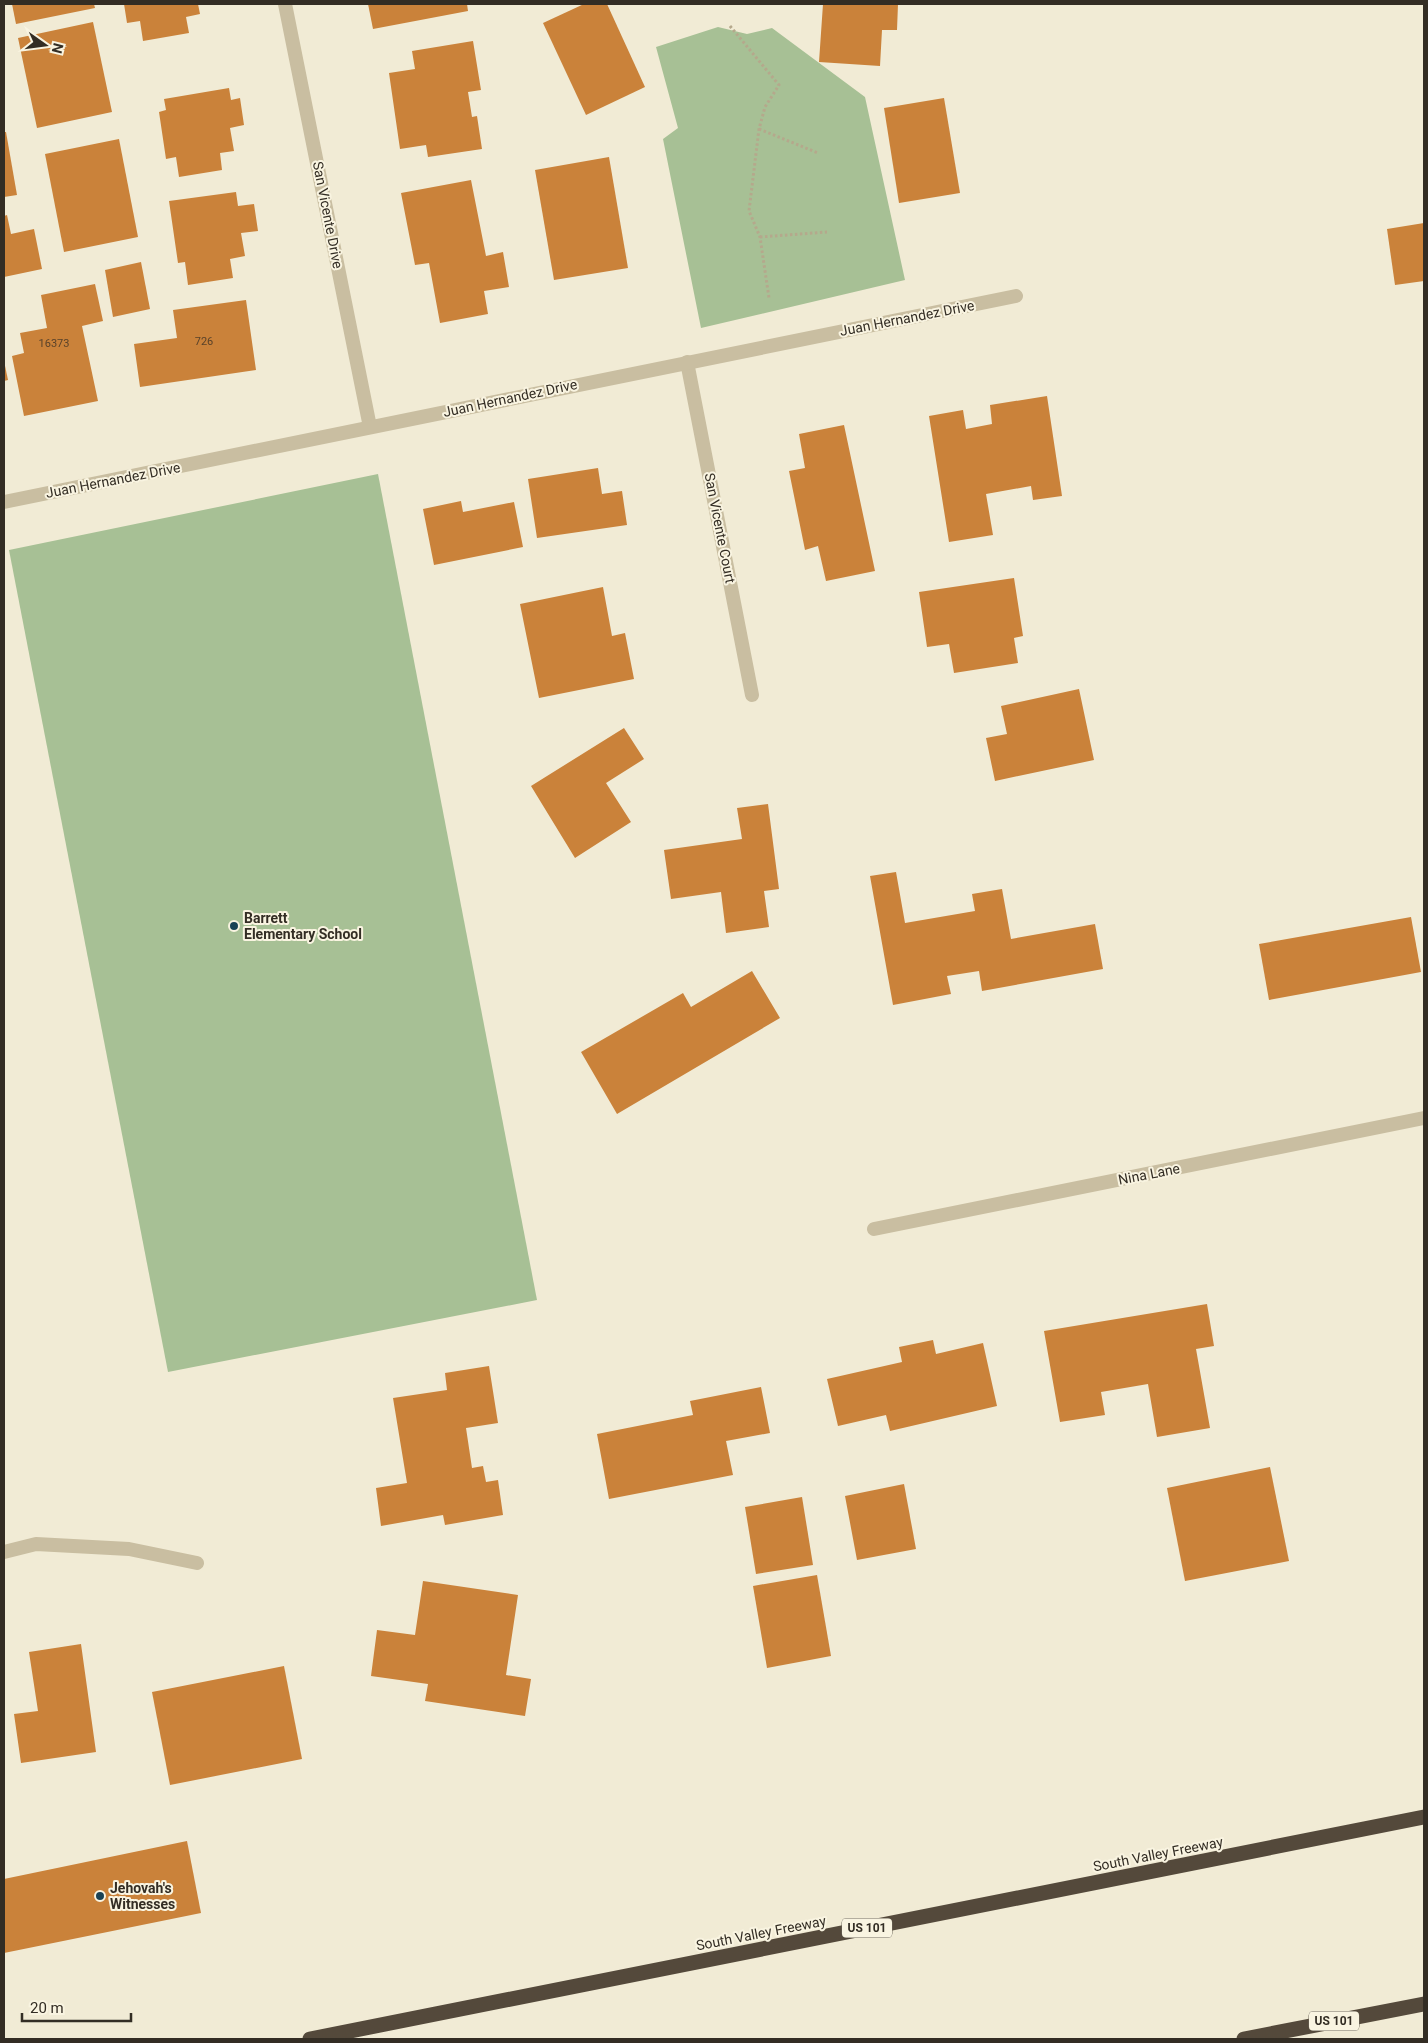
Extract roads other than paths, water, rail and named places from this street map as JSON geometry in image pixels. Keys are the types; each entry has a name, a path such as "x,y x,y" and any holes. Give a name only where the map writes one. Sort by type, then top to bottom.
{"highway":[{"name":"South Valley Freeway","path":"310,2039 1424,1817"},
{"name":"US 101","path":"1244,2039 1424,2004"}],"street":[{"name":"San Vicente Drive","path":"286,4 370,427"},
{"name":"Juan Hernandez Drive","path":"4,502 1016,296"},
{"name":"San Vicente Court","path":"687,362 752,695"},
{"name":"Nina Lane","path":"874,1230 1424,1118"},
{"path":"4,1552 36,1544 129,1549 197,1563"}],"place":[{"name":"Barrett Elementary School","path":"234,926"},
{"name":"Jehovah's Witnesses","path":"100,1896"}]}
